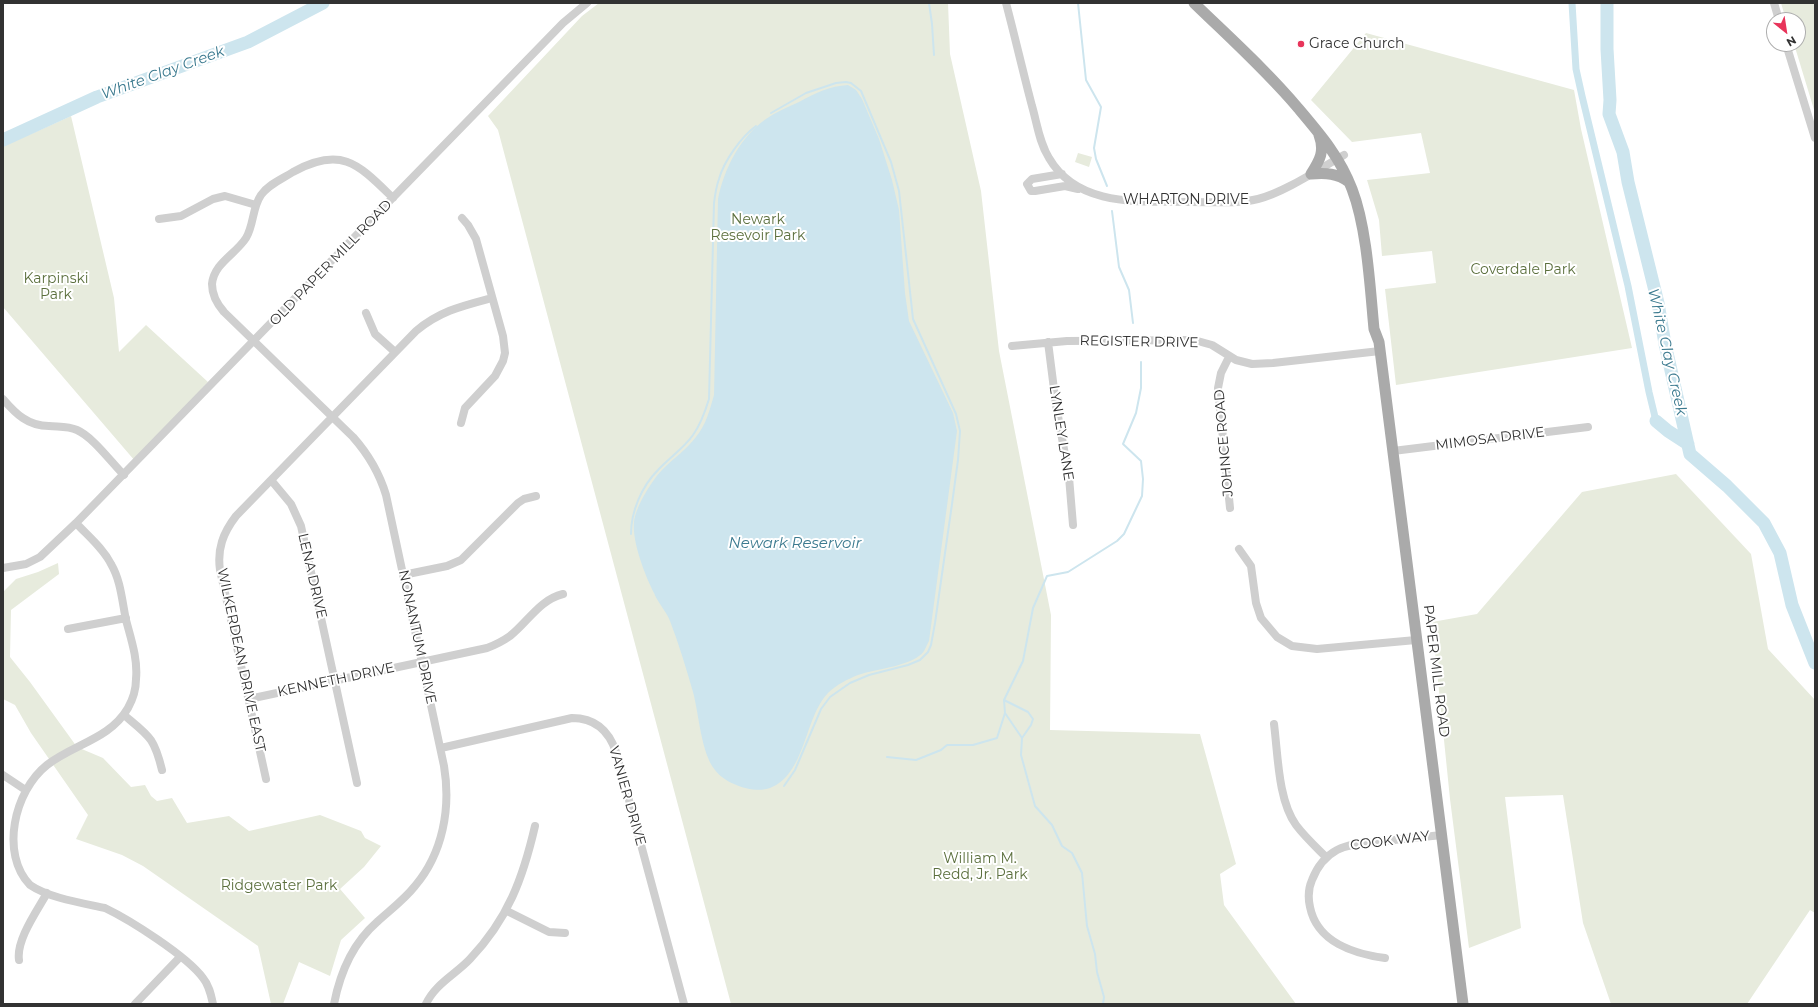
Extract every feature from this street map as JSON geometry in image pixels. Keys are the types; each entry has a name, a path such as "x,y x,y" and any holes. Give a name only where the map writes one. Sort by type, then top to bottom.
{"main road":[{"name":"PAPER MILL ROAD","path":"1194,3 1294,101 1341,156 1361,220 1374,329 1380,347"},
{"name":"PAPER MILL ROAD","path":"1294,101 1302,104 1322,124 1359,187 1367,219 1381,328 1380,347 1463,1004"},
{"path":"1311,174 1322,154 1322,143 1317,129"},
{"path":"1311,174 1330,173 1342,177 1349,182"}],"street":[{"name":"OLD PAPER MILL ROAD","path":"3,568 26,564 40,557 76,523 563,23 587,3"},
{"name":"WHARTON DRIVE","path":"1006,3 1043,146 1049,158 1062,174 1083,190 1103,197 1122,201 1228,202 1258,199 1276,192 1311,174 1341,156"},
{"path":"1788,52 1815,138"},
{"path":"159,219 181,216 213,199 225,196 256,205 260,196 272,184 311,163 328,160 345,161 360,167 394,198"},
{"path":"1062,174 1032,179 1028,184 1028,188 1031,191 1035,191 1065,186 1083,190"},
{"name":"NONANTUM DRIVE","path":"256,205 251,227 245,240 222,264 214,276 212,285 216,300 224,312 362,447 379,474 386,495 441,748 448,795 444,824 436,851 416,885 369,930 354,949 343,971 334,1004"},
{"path":"461,422 465,408 495,376 503,361 504,345 476,239 462,218"},
{"name":"WILKERDEAN DRIVE EAST","path":"266,779 220,570 221,541 230,524 270,480 416,332 437,316 461,306 492,298"},
{"path":"366,313 375,334 395,352"},
{"name":"REGISTER DRIVE","path":"1012,346 1048,342 1194,340 1212,345 1229,357 1252,364 1273,364 1380,347"},
{"name":"LYNLEY LANE","path":"1048,342 1056,405 1069,477 1073,525"},
{"name":"JOHNCE ROAD","path":"1229,357 1221,373 1218,388 1230,508"},
{"path":"3,399 18,415 31,424 63,426 77,430 90,440 124,475"},
{"name":"MIMOSA DRIVE","path":"1393,451 1588,427"},
{"name":"LENA DRIVE","path":"270,480 288,499 298,518 357,783"},
{"path":"403,575 447,566 461,560 518,503 536,496"},
{"path":"76,523 99,547 113,567 119,584 135,658 136,679 132,699 124,715 103,734 48,764 24,789 10,821 8,839 10,856 24,880 47,893 113,912 127,919 191,964 205,980 213,1004"},
{"path":"1238,549 1251,566 1256,603 1261,618 1265,625 1277,637 1292,646 1317,650 1416,640"},
{"name":"KENNETH DRIVE","path":"249,699 422,662 497,644 510,636 543,603 555,596 563,594"},
{"path":"68,629 126,618"},
{"path":"124,715 150,737 155,745 162,770"},
{"name":"VANIER DRIVE","path":"441,748 572,718 580,718 594,722 605,731 616,752 684,1004"},
{"path":"1274,724 1283,791 1287,809 1296,826 1326,857"},
{"path":"3,775 24,789"},
{"path":"426,1004 432,993 477,952 507,910 527,862 535,826"},
{"name":"COOK WAY","path":"1385,958 1363,954 1343,947 1326,936 1315,922 1311,912 1309,892 1314,875 1326,857 1345,846 1442,835"},
{"path":"19,960 18,954 21,942 47,893"},
{"path":"507,910 549,932 565,933"},
{"path":"135,1004 180,957"}],"green space":[{"name":"Newark Resevoir Park","path":"599,3 948,3 950,54 981,191 999,351 1051,615 1050,730 1200,734 1236,864 1220,874 1224,905 1296,1004 731,1004 498,130 488,116 582,16"},
{"path":"1781,3 1815,3 1815,113 1796,52 1806,52 1806,12 1784,12"},
{"name":"Coverdale Park","path":"1366,33 1574,90 1581,129 1632,348 1396,385 1385,289 1436,283 1432,251 1382,256 1379,220 1367,180 1430,173 1421,133 1352,142 1311,100"},
{"name":"Karpinski Park","path":"71,116 114,298 119,352 146,325 208,382 135,461 3,307 3,142 31,134"},
{"path":"1078,153 1092,157 1089,167 1075,162"},
{"path":"1676,474 1751,554 1768,649 1815,700 1815,913 1810,910 1747,1004 1611,1004 1583,923 1563,795 1505,797 1521,928 1469,948 1450,799 1432,622 1477,614 1582,492"},
{"name":"Ridgewater Park","path":"58,563 59,574 11,610 10,657 77,747 103,758 131,787 145,785 151,796 157,801 172,798 187,823 229,816 249,831 320,815 361,831 365,838 381,846 364,867 340,889 365,918 341,940 330,976 299,962 283,1004 271,1004 258,946 143,866 122,855 76,839 88,815 31,733 15,705 3,699 3,592 16,579 38,572"}],"water":[{"name":"Newark Reservoir","path":"848,85 856,90 862,99 879,139 892,180 899,210 905,293 909,321 953,413 957,431 929,641 924,651 912,660 903,664 858,675 842,682 831,690 820,704 814,716 804,745 791,771 782,781 770,788 763,790 748,789 726,780 720,775 710,763 706,754 693,692 682,656 670,621 650,586 643,568 635,539 634,522 641,501 654,480 663,469 689,446 699,432 707,417 714,395 718,199 724,176 734,154 748,135 766,119 829,88"}],"waterway":[{"name":"White Clay Creek","path":"3,140 97,97 248,42 323,3"},
{"path":"929,3 934,55"},
{"path":"1078,3 1086,80 1101,107 1094,148 1096,159 1107,186"},
{"path":"1572,3 1576,69 1628,286 1656,421"},
{"name":"White Clay Creek","path":"1607,3 1607,49 1610,100 1609,114 1623,152 1628,182 1658,303 1665,344 1690,454 1727,486 1764,523 1780,553 1792,605 1815,663"},
{"path":"771,113 806,93 836,83 851,83 861,91 891,162 899,191 913,319 956,414 960,431 958,460 935,623 931,645 928,652 920,660 908,665 869,675 850,683 830,697 821,709 795,770 784,786"},
{"path":"631,534 635,508 642,491 652,476 685,444 696,431 701,422 709,399 715,194 721,172 729,157 745,136 756,126"},
{"path":"1112,211 1119,267 1129,290 1133,323"},
{"path":"1103,1004 1104,997 1097,972 1095,954 1087,926 1082,873 1072,853 1062,846 1052,825 1035,806 1021,755 1022,738 1005,713 1004,700 1023,661 1033,608 1047,576 1068,572 1117,541 1124,534 1142,496 1143,479 1141,461 1123,444 1136,413 1141,388 1141,362"},
{"path":"1656,421 1688,444"},
{"path":"1004,700 1028,712 1033,719 1031,725 1022,738"},
{"path":"887,757 916,760 941,750 947,745 973,745 997,738 1005,713"}],"place":[{"name":"Grace Church","path":"1301,44"}],"park label":[{"name":"William M. Redd, Jr. Park","path":"980,868"}]}
